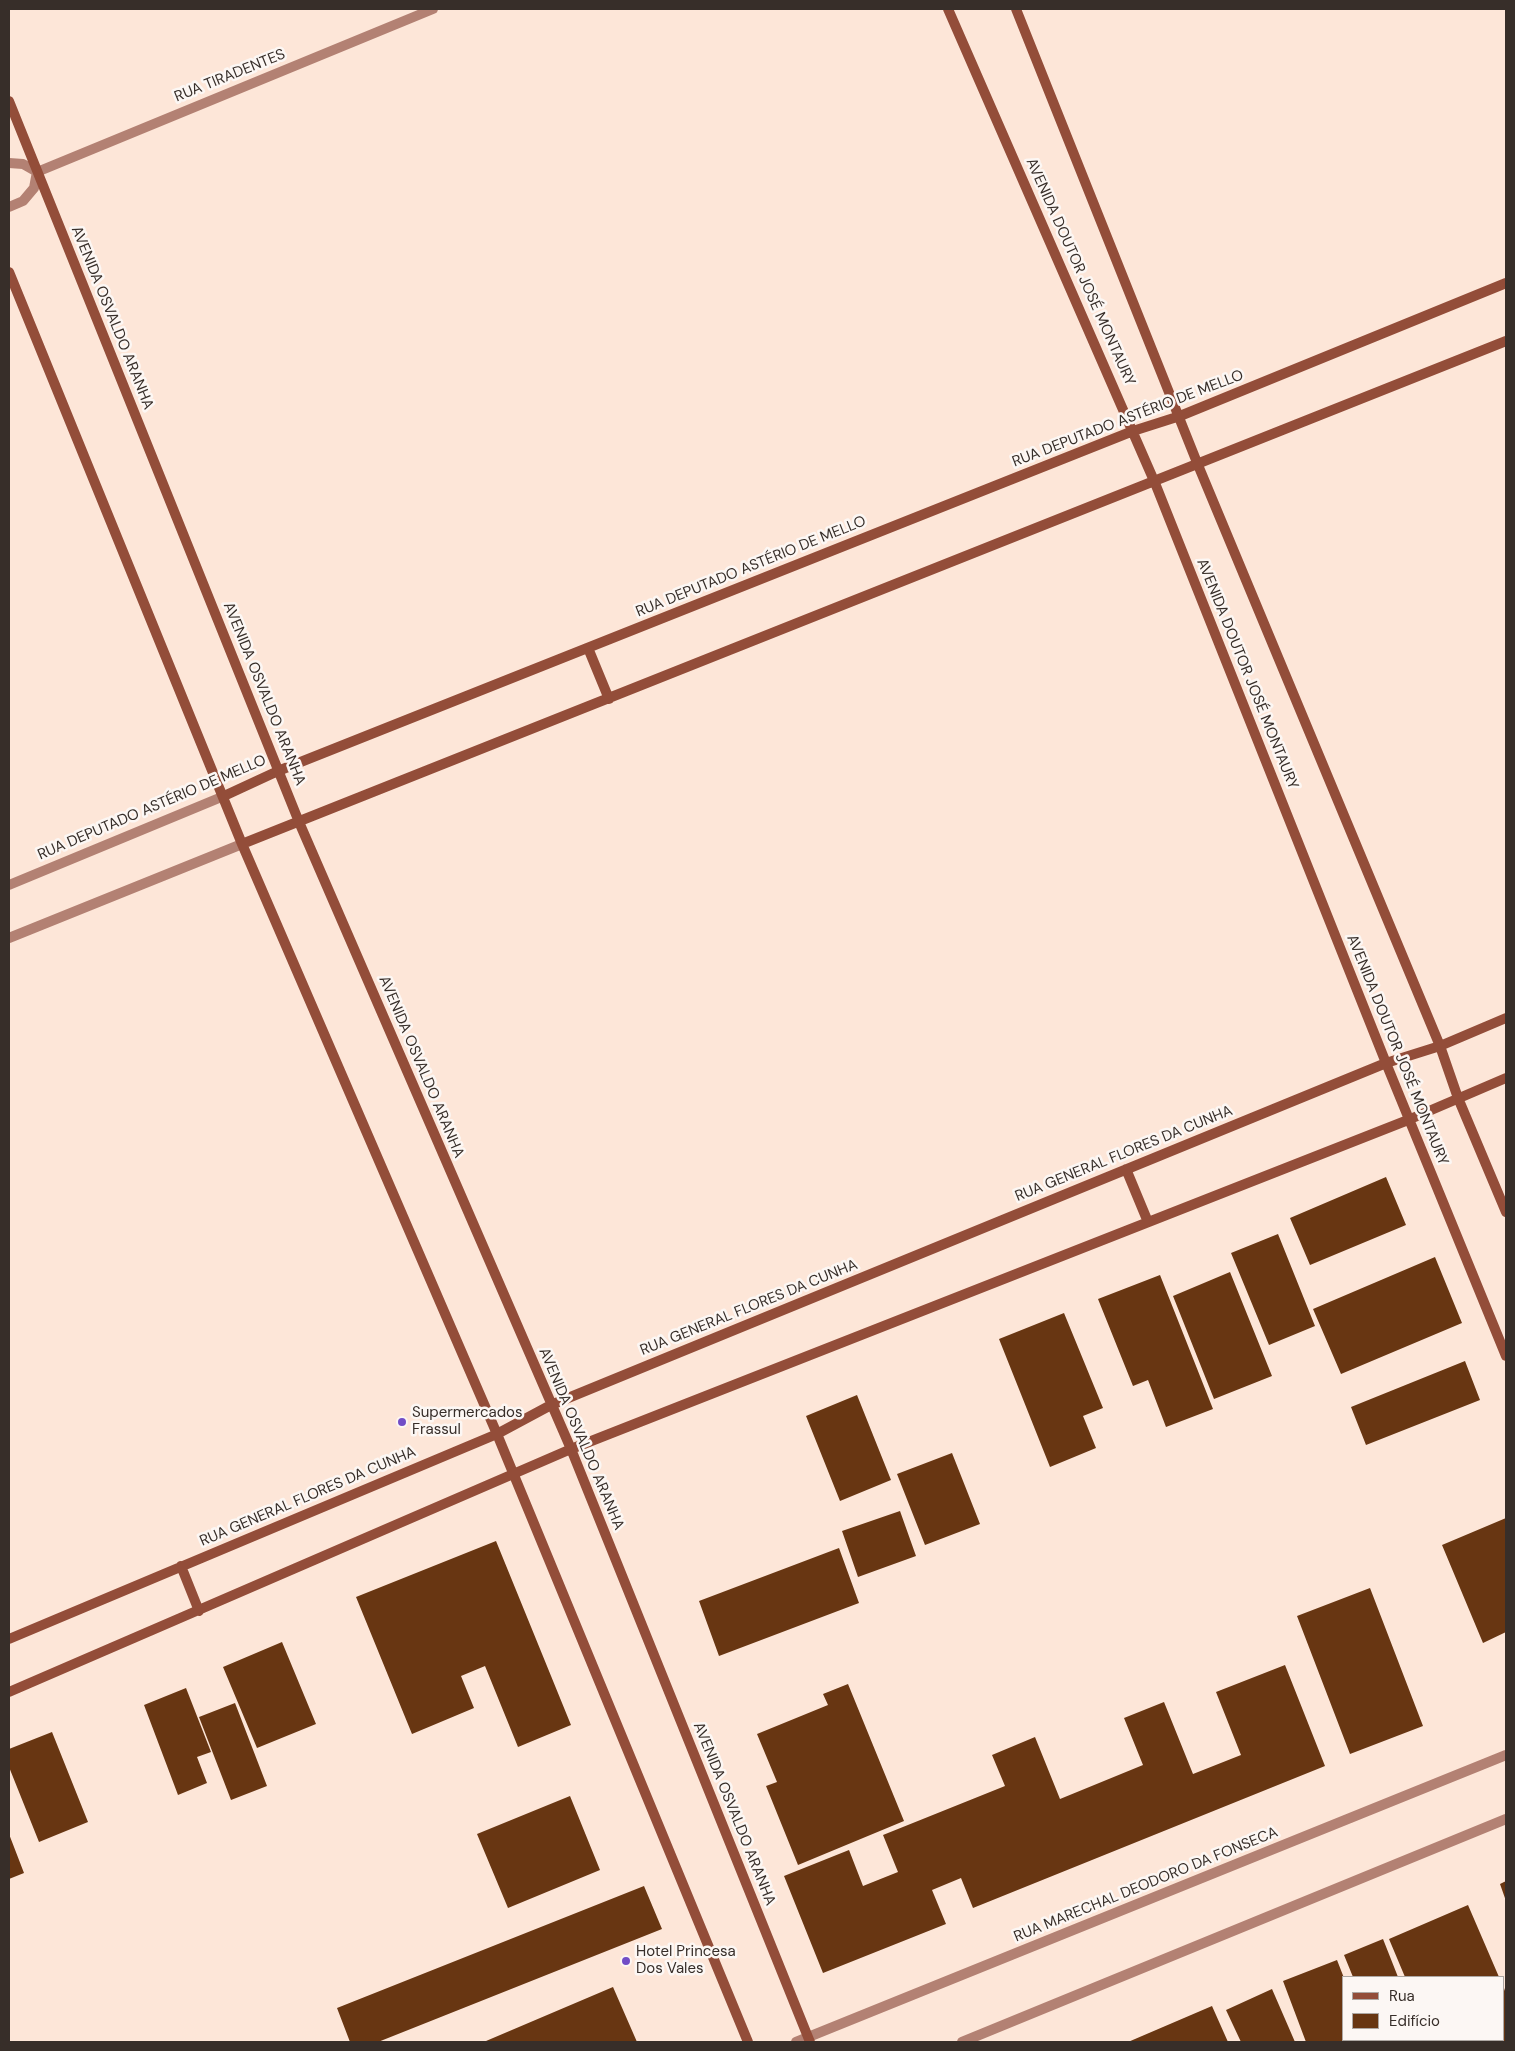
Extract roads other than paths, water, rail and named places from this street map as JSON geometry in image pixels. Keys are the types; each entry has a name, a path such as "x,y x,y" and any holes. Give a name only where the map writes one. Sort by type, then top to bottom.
{"street":[{"name":"RUA TIRADENTES","path":"37,172 433,9"},
{"name":"AVENIDA DOUTOR JOSÉ MONTAURY","path":"948,9 1155,483 1408,1120 1506,1356"},
{"path":"1016,9 1198,465 1440,1046 1458,1098 1506,1212"},
{"name":"AVENIDA OSVALDO ARANHA","path":"9,101 299,822 571,1449 809,2040"},
{"path":"9,164 23,164 37,172 34,188 23,201 9,207"},
{"path":"9,272 242,844 496,1434 748,2042"},
{"name":"RUA DEPUTADO ASTÉRIO DE MELLO","path":"9,885 224,796 278,771 1133,432 1180,416 1506,283"},
{"path":"9,938 1155,483 1506,341"},
{"path":"588,648 609,699"},
{"name":"RUA GENERAL FLORES DA CUNHA","path":"9,1639 496,1434 551,1405 1386,1063 1440,1046 1506,1018"},
{"path":"9,1692 571,1449 1408,1120 1506,1078"},
{"path":"1126,1169 1148,1222"},
{"path":"181,1566 199,1611"},
{"name":"RUA MARECHAL DEODORO DA FONSECA","path":"796,2042 809,2040 1506,1755"},
{"path":"962,2042 1506,1819"}],"place":[{"name":"Supermercados Frassul","path":"402,1422"},
{"name":"Hotel Princesa Dos Vales","path":"626,1961"}]}
